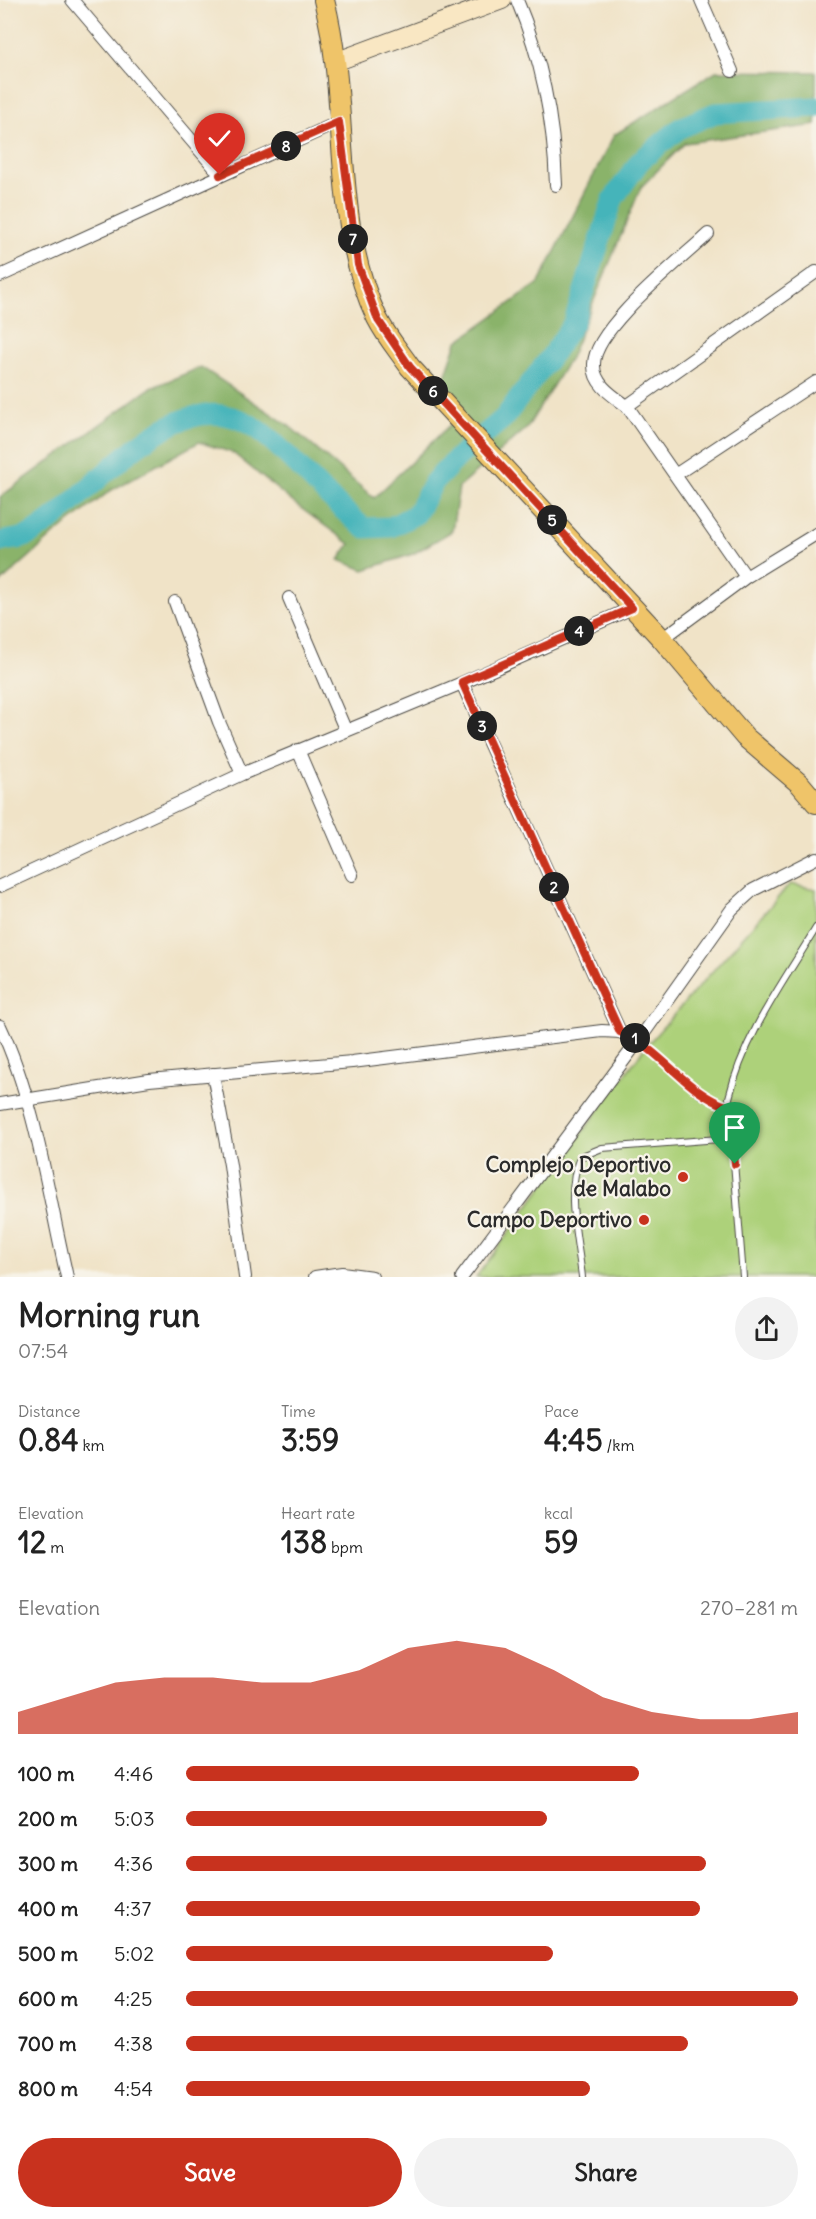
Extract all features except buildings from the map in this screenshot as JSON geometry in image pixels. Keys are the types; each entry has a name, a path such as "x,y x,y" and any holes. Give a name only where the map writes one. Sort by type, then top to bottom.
{"main road":[{"path":"324,0 335,62 339,122 354,245 366,292 378,320 410,367 662,639 745,737 808,788 816,802"}],"street":[{"path":"72,0 220,175"},
{"path":"335,62 502,0"},
{"path":"517,0 531,32 544,82 555,138 556,185"},
{"path":"701,0 732,71"},
{"path":"0,276 339,122"},
{"path":"708,234 621,316 595,355 593,366 607,392 627,406 746,577"},
{"path":"627,406 816,272"},
{"path":"675,475 816,382"},
{"path":"662,639 746,577 815,536"},
{"path":"289,598 345,729"},
{"path":"176,602 219,722 242,774"},
{"path":"0,886 242,774 632,608"},
{"path":"462,682 620,1032"},
{"path":"298,750 352,875"},
{"path":"462,1277 743,897 816,858"},
{"path":"0,1026 14,1056 26,1099 67,1277"},
{"path":"0,1104 149,1080 352,1062 602,1031 620,1032 639,1040"},
{"path":"213,1074 230,1165 245,1277"},
{"path":"315,1277 342,1273 372,1277"}],"lane":[{"path":"743,1277 729,1107 737,1071 748,1044 816,928"},
{"path":"639,1040 700,1095 729,1107"},
{"path":"582,1277 573,1196 574,1171 580,1157 602,1148 732,1138"}],"green space":[{"path":"716,71 816,72 816,125 685,143 641,187 570,358 527,428 459,487 452,531 413,554 364,570 339,560 350,544 295,504 233,453 199,442 110,491 56,533 0,583 0,497 149,389 201,367 288,425 374,498 459,416 438,397 457,342 539,283 614,135"},
{"name":"Complejo Deportivo de Malabo","path":"790,884 816,889 816,1277 476,1277 646,1046"}],"waterway":[{"path":"0,542 27,536 50,521 127,454 155,434 183,420 212,414 241,420 260,431 364,528 391,527 416,514 434,482 459,456 504,418 574,322 613,199 640,161 680,128 715,113 816,107"}],"place":[{"name":"Complejo Deportivo de Malabo","path":"683,1177"},
{"name":"Campo Deportivo","path":"644,1220"}],"route":[{"path":"220,175 339,122 351,226 358,265 378,320 410,367 466,425 632,608 462,682 620,1032 639,1040 700,1095 729,1107 735,1164"}]}
